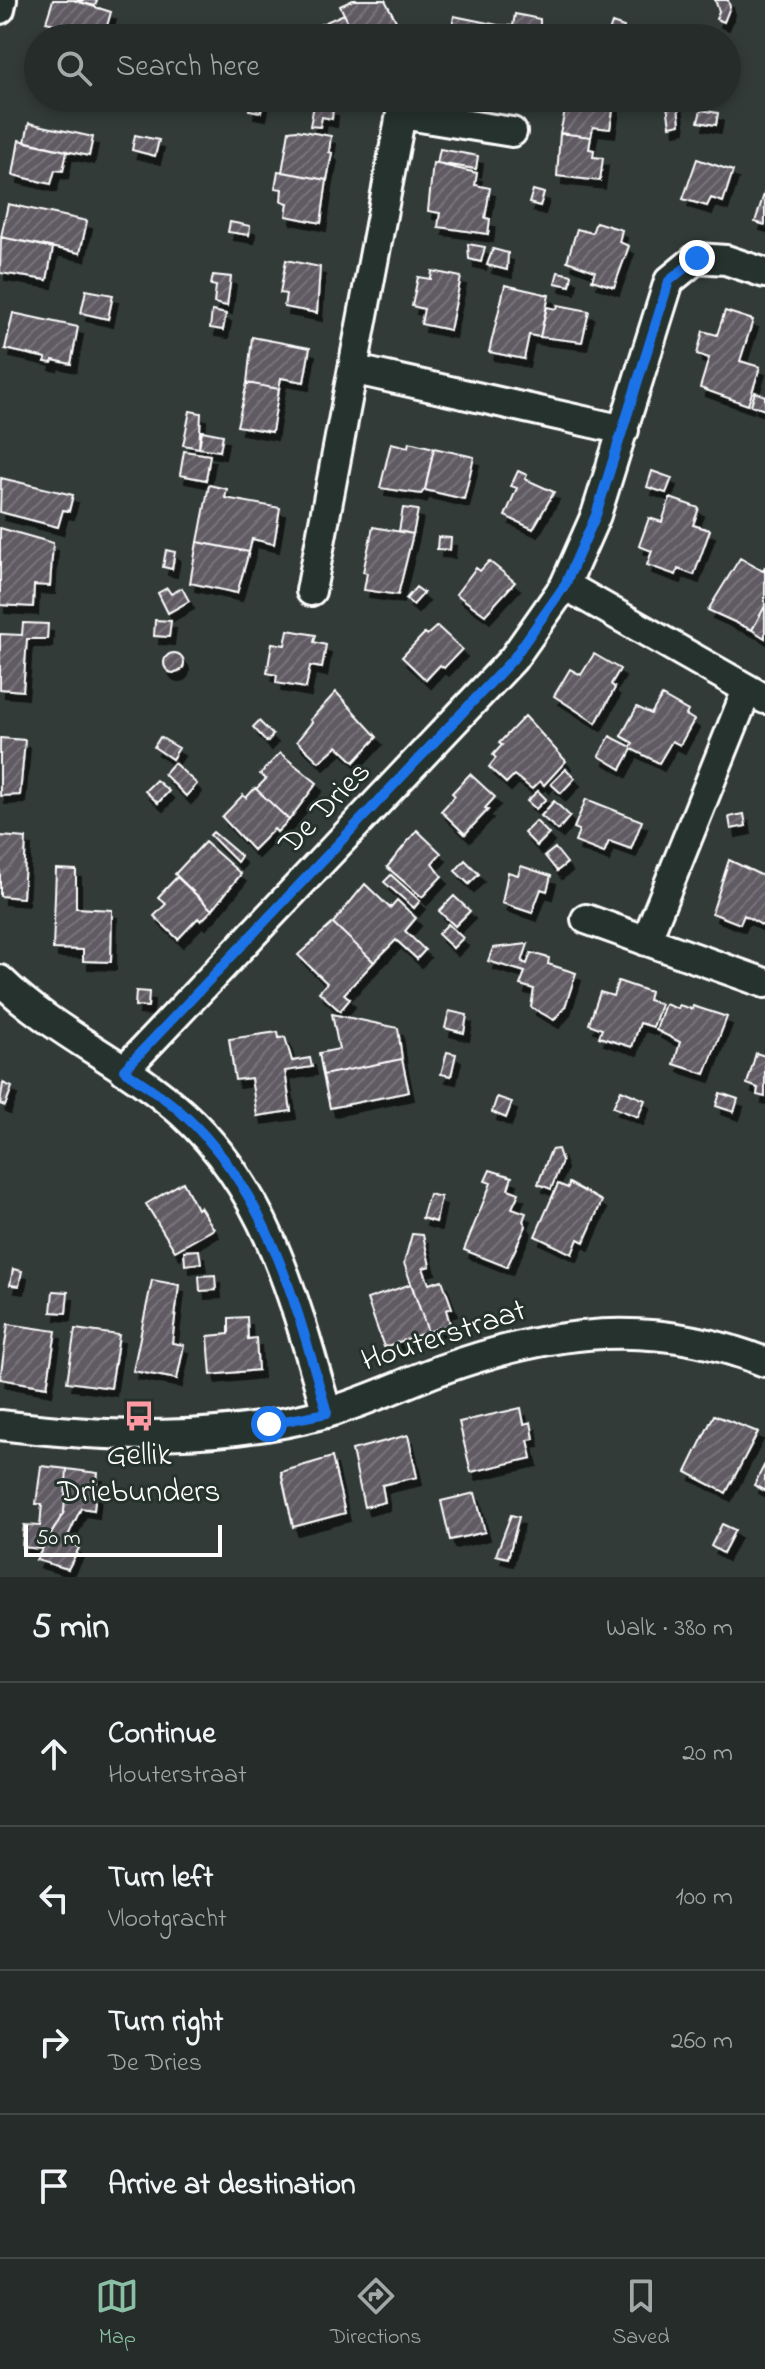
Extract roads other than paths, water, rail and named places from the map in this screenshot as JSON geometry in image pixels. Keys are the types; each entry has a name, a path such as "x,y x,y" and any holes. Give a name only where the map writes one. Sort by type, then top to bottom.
{"street":[{"path":"0,9 2,0"},
{"path":"311,591 356,370 401,114 512,132"},
{"name":"De Dries","path":"124,1070 513,659 565,585 596,515 669,281 697,258 726,260 765,273"},
{"path":"356,370 624,430"},
{"path":"565,585 756,695 646,941"},
{"path":"586,919 765,983"},
{"path":"0,980 183,1114 229,1165 265,1223 292,1293 327,1413"},
{"name":"Houterstraat","path":"0,1425 93,1436 197,1433 269,1424 327,1413 444,1369 533,1341 598,1333 698,1339 765,1362"}],"place":[{"name":"Gellik Driebunders","path":"139,1416"}]}
